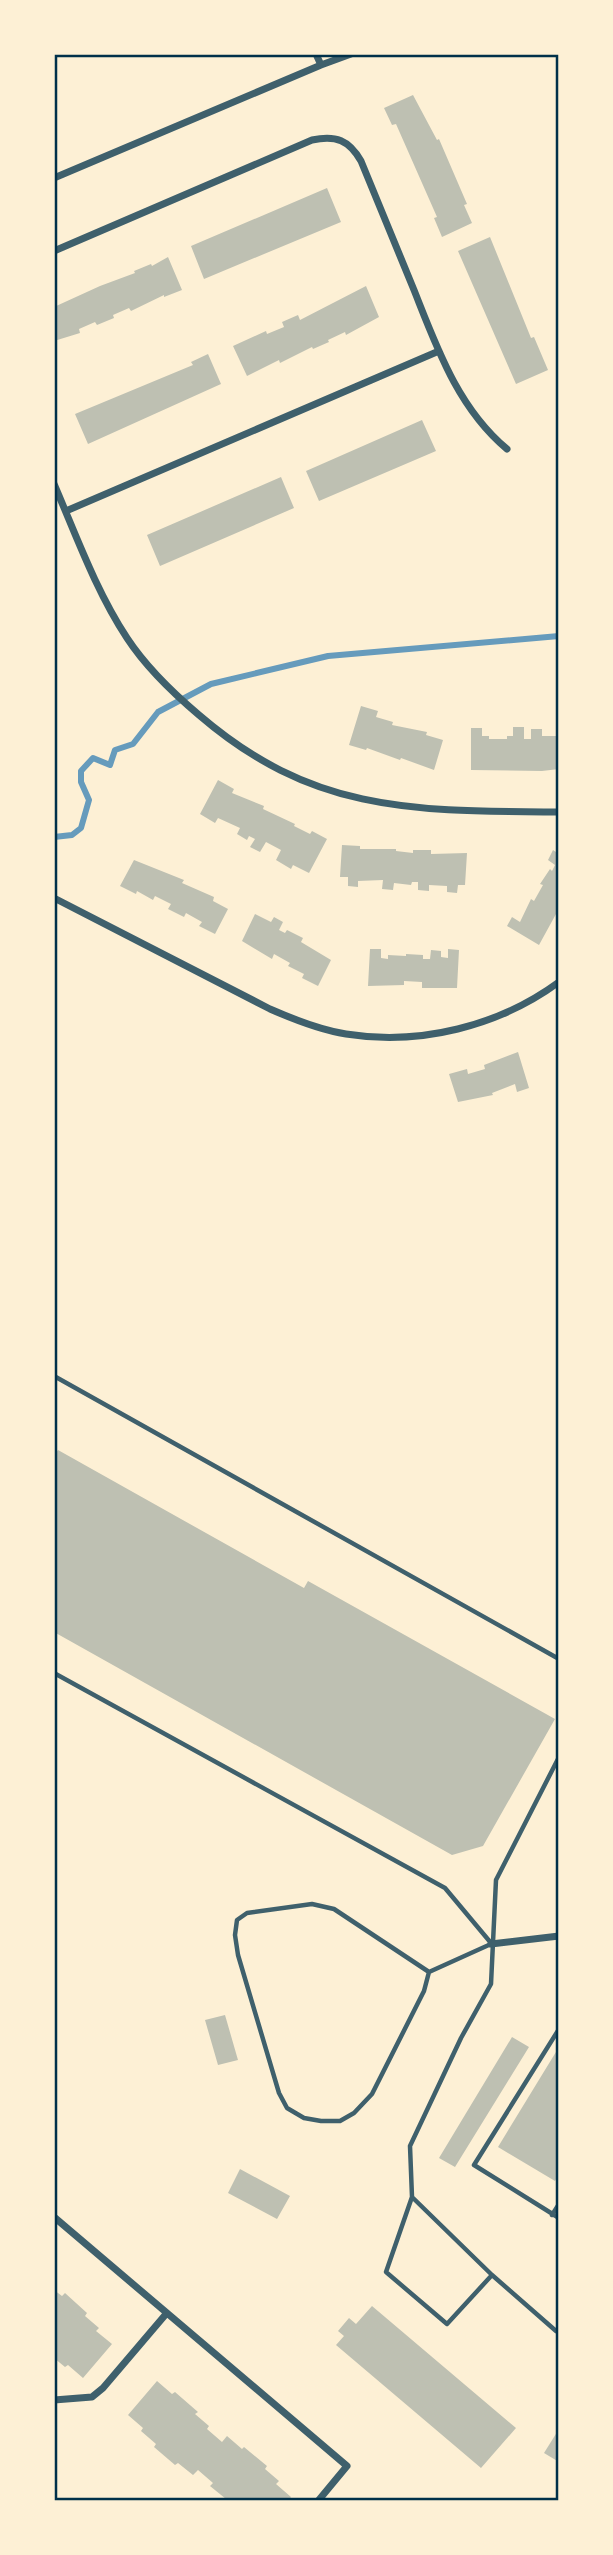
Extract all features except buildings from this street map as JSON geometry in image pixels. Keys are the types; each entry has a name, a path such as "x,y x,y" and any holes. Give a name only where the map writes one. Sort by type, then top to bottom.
{"street":[{"path":"316,54 321,65"},
{"path":"54,178 351,54"},
{"path":"54,251 312,140 328,136 342,139 354,149 361,161 439,351 464,402 477,420 507,449"},
{"path":"66,511 439,351"},
{"path":"54,484 106,602 127,638 188,706 222,735 257,758 335,794 377,803 429,810 559,812"},
{"path":"54,898 270,1009 307,1025 346,1034 386,1038 424,1036 465,1028 537,998 559,982"},
{"path":"491,1944 559,1937"},
{"path":"54,2217 347,2466 318,2501"},
{"path":"54,2400 92,2397 103,2388 166,2314"}],"lane":[{"path":"54,1376 559,1659"},
{"path":"54,1673 445,1888 491,1944"},
{"path":"492,2275 447,2324 386,2272 412,2197 410,2146 461,2038 491,1984 496,1880 559,1757"},
{"path":"312,1904 334,1909 429,1972 424,1991 372,2094 354,2113 341,2121 304,2118 287,2108 279,2093 238,1955 235,1935 237,1920 247,1913 312,1904"},
{"path":"429,1972 491,1944"},
{"path":"559,2029 474,2165 559,2218"},
{"path":"412,2197 492,2275 556,2331"},
{"path":"552,2215 559,2204"}],"waterway":[{"path":"54,837 72,835 81,828 89,800 81,782 81,771 93,758 110,765 115,750 133,744 158,712 211,684 328,656 559,636"}]}
